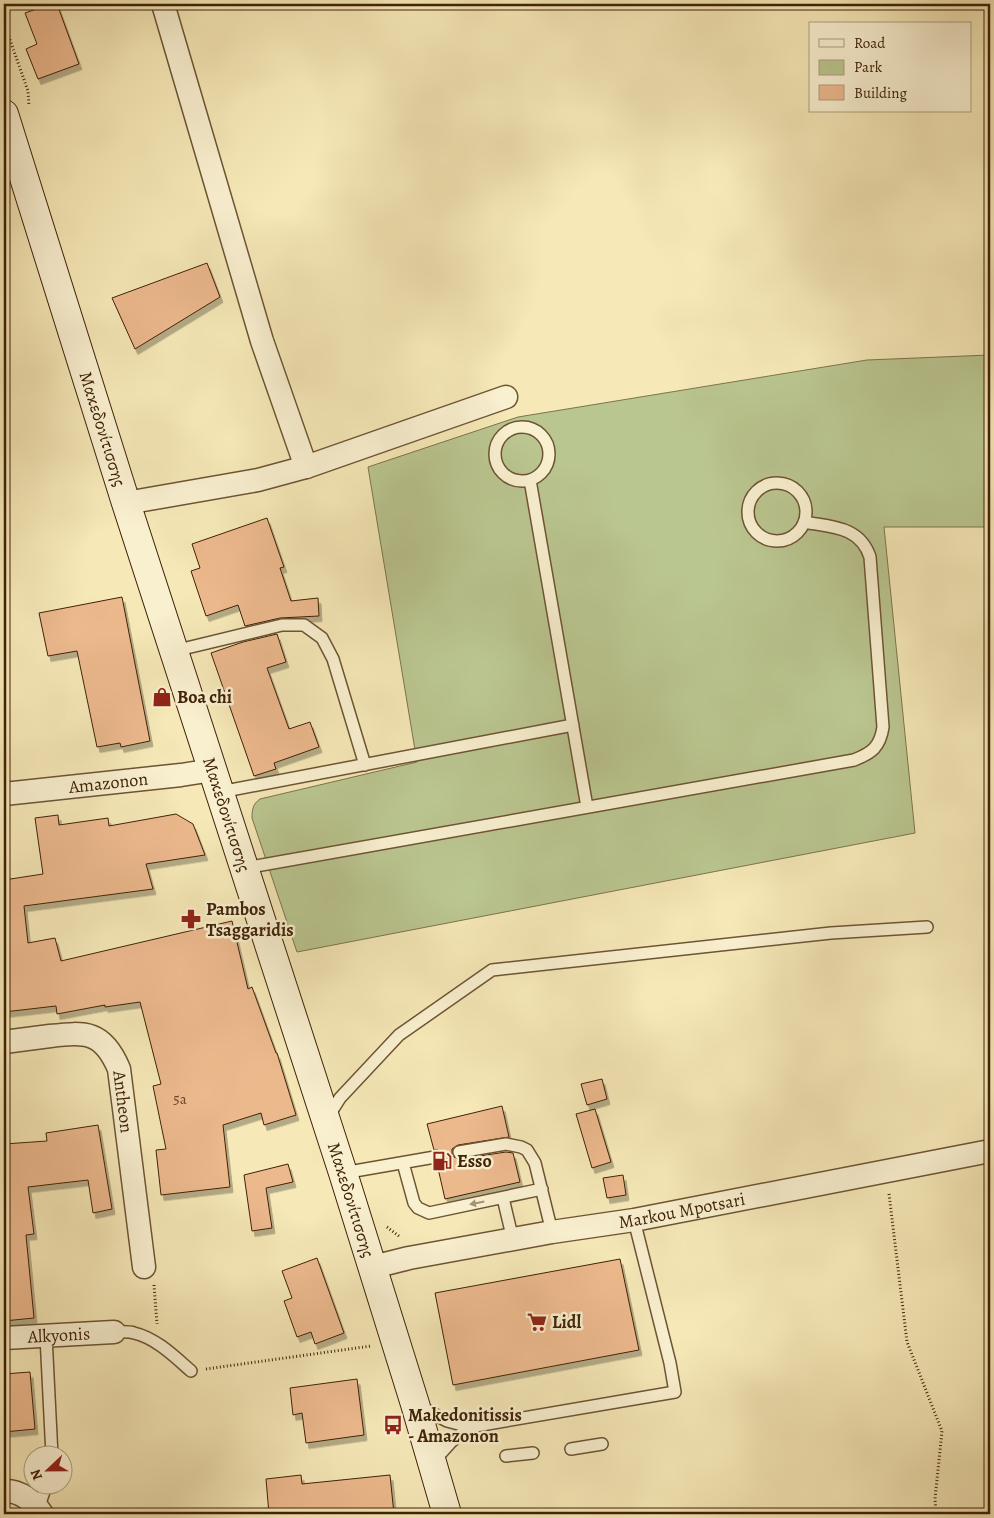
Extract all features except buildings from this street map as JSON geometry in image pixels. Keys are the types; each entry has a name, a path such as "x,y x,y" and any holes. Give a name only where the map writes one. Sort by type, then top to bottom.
{"main road":[{"name":"Μακεδονίτισσης","path":"4,114 126,503 373,1267 433,1462 447,1514"}],"street":[{"path":"163,4 262,341 306,467"},
{"path":"126,503 258,480 306,467 506,397"},
{"name":"Amazonon","path":"4,794 181,775 217,781"},
{"name":"Antheon","path":"4,1042 80,1033 93,1037 105,1045 114,1056 119,1068 144,1267"},
{"name":"Markou Mpotsari","path":"373,1267 409,1258 552,1232 634,1220 990,1151"},
{"name":"Alkyonis","path":"4,1338 114,1332"},
{"path":"4,1491 10,1491 26,1497 40,1512"}],"lane":[{"path":"528,427 534,430 540,434 548,446 549,460 546,466 537,477 530,480 516,481 509,478 496,462 495,448 498,441 514,428 528,427"},
{"path":"530,480 587,807"},
{"path":"781,483 789,486 802,497 805,505 804,522 793,536 777,541 768,539 760,536 754,530 748,514 748,505 757,491 764,486 781,483"},
{"path":"245,868 854,760 862,757 878,746 883,727 870,556 864,543 852,533 804,522"},
{"path":"174,651 282,625 304,625 322,638 334,659 364,765"},
{"path":"217,781 364,765 573,725"},
{"path":"326,1121 340,1098 399,1035 492,970 831,933 927,927"},
{"path":"459,1152 499,1145 521,1147 531,1156 542,1189 552,1232"},
{"path":"343,1173 435,1157"},
{"path":"403,1163 414,1204 429,1213 542,1189"},
{"path":"503,1198 513,1240"},
{"path":"415,1404 447,1420 470,1427 675,1392 670,1363 634,1220"},
{"path":"114,1332 134,1333 148,1339 166,1350 191,1371"},
{"path":"46,1336 52,1446"},
{"path":"433,1462 451,1442 470,1427"},
{"path":"570,1449 602,1444"},
{"path":"506,1456 533,1453"},
{"path":"40,1512 44,1496"}],"path":[{"path":"886,1171 907,1342 942,1431 935,1499 936,1514"},
{"path":"144,1267 154,1284 158,1326 148,1339"},
{"path":"191,1371 397,1344"}],"green space":[{"path":"990,355 990,527 884,527 915,833 297,952 252,818 254,805 260,799 417,762 368,467 518,417 867,360"}],"place":[{"name":"Boa chi","path":"162,697"},
{"name":"Pambos Tsaggaridis","path":"191,919"},
{"name":"Esso","path":"442,1161"},
{"name":"Lidl","path":"537,1322"},
{"name":"Makedonitissis - Amazonon","path":"393,1425"}]}
